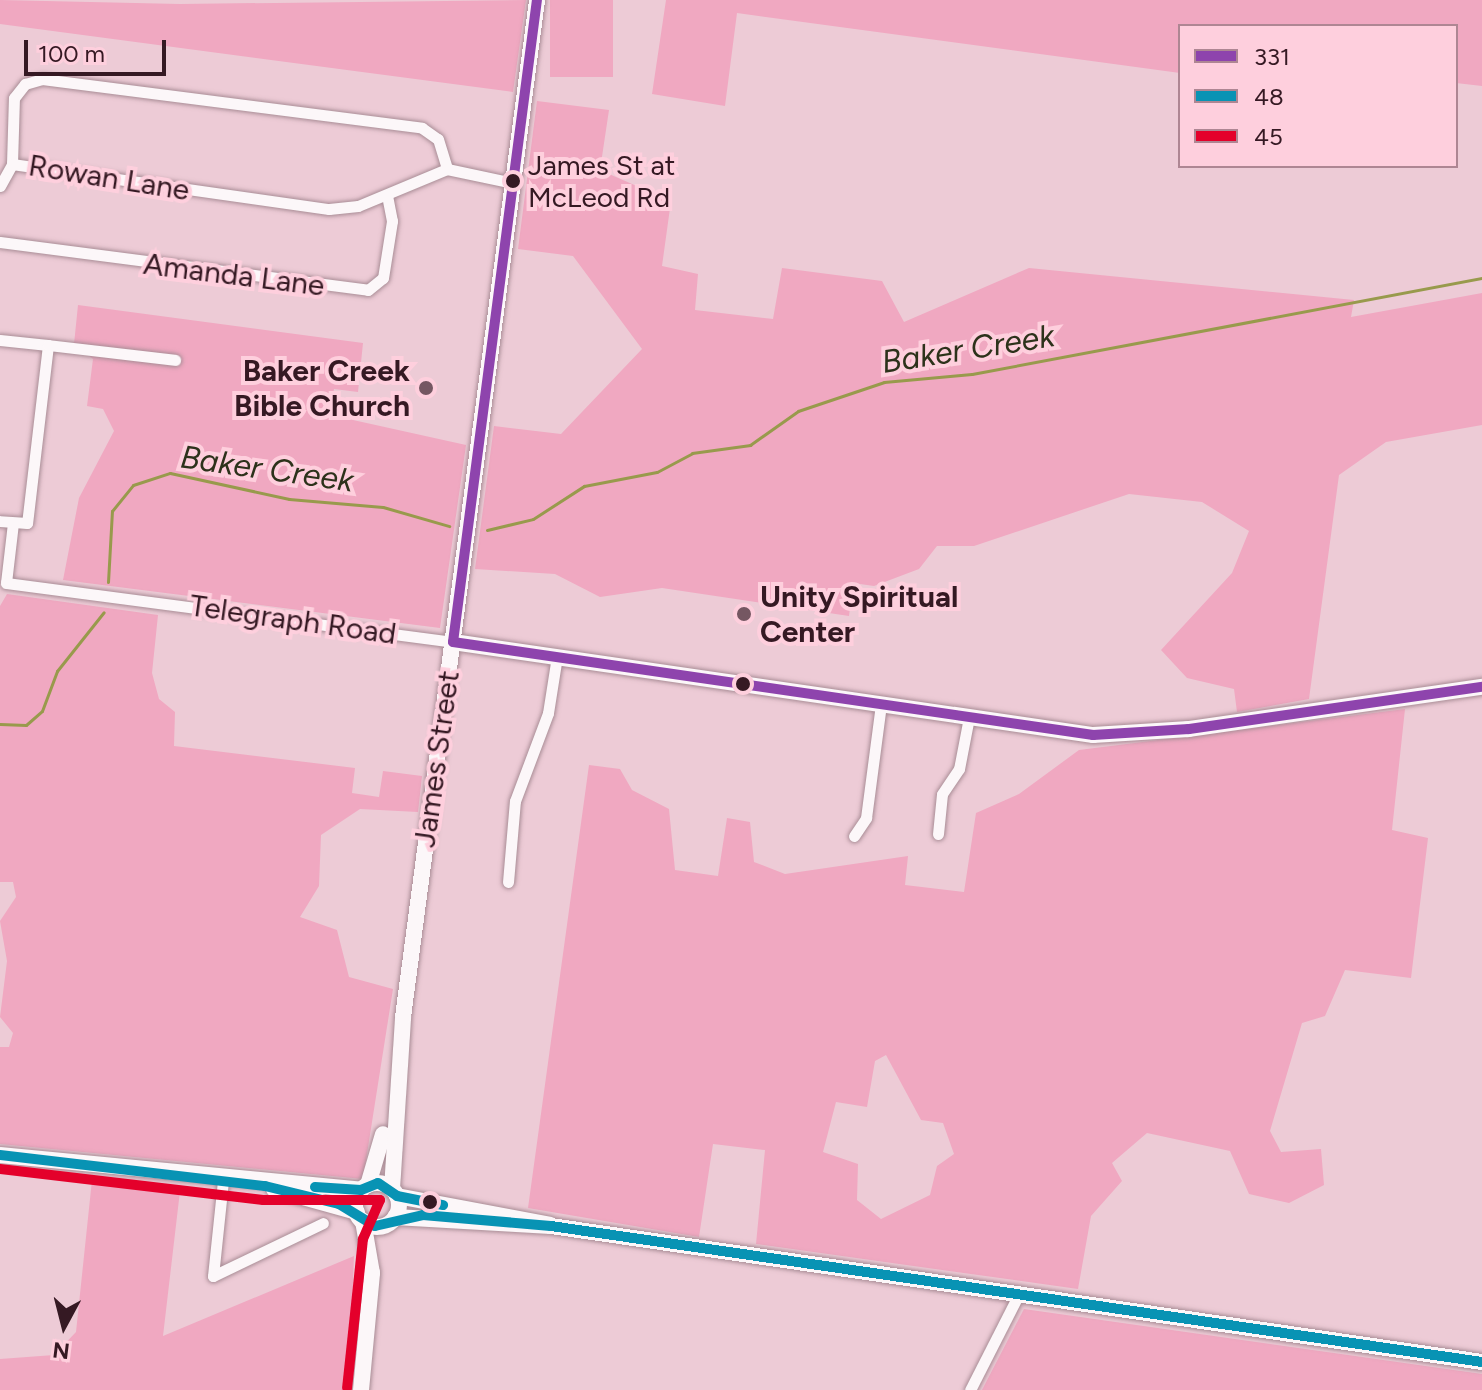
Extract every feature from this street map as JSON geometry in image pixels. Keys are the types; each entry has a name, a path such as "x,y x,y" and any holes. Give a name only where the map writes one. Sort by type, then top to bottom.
{"main road":[{"name":"James Street","path":"372,1273 395,1193 395,1090 537,0"},
{"name":"Telegraph Road","path":"453,642 1093,735 1148,734 1482,687"},
{"name":"James Street","path":"360,1216 365,1188 395,1090"},
{"path":"0,1155 265,1186 365,1188 551,1226 1482,1362"},
{"path":"265,1186 360,1216 389,1221 551,1226"},
{"path":"360,1216 372,1273 361,1390"}],"street":[{"name":"Rowan Lane","path":"42,79 422,128 438,139 447,169 387,195 329,209 12,164 14,98 25,84 42,79"},
{"path":"0,186 12,164"},
{"path":"447,169 513,183"},
{"name":"Amanda Lane","path":"0,242 368,290 383,278 392,221 387,195"},
{"path":"0,340 175,360"},
{"path":"6,522 27,523 48,345"},
{"name":"Telegraph Road","path":"6,522 6,583 453,642"},
{"path":"508,882 515,801 548,713 557,656"},
{"path":"854,836 866,818 881,704"},
{"path":"938,834 942,794 959,769 969,717"},
{"path":"223,1181 213,1276 323,1223"},
{"path":"970,1390 1019,1294"}],"shaded area":[{"path":"0,0 180,4 526,0 513,92 0,24"},
{"path":"550,0 613,0 613,77 550,77"},
{"path":"666,0 1482,0 1482,86 1458,83 1458,24 1178,24 1178,73 737,13 725,106 652,94"},
{"path":"537,101 609,110 600,170 671,201 662,266 698,274 695,310 773,319 782,268 882,281 904,322 1029,268 1354,300 1351,317 1482,293 1482,425 1386,442 1339,475 1309,699 1237,712 1234,689 1187,678 1161,650 1232,573 1249,531 1202,502 1129,494 974,546 937,546 919,569 874,586 853,583 849,616 662,588 600,597 555,574 475,569 494,426 561,434 642,349 573,256 518,249"},
{"path":"78,305 363,343 358,392 334,389 331,404 344,418 466,445 440,628 63,580 79,498 114,431 103,409 87,406 93,359 74,344"},
{"path":"7,594 158,615 152,673 159,699 175,712 174,746 355,768 352,793 379,797 383,771 422,776 418,812 360,809 321,835 319,886 300,917 337,930 349,977 393,989 363,1179 0,1144 0,1047 9,1047 13,1033 0,1017 7,961 0,921 16,897 13,882 0,882 0,606"},
{"path":"1405,709 1392,830 1428,838 1411,978 1345,970 1325,1016 1302,1023 1270,1131 1281,1152 1321,1149 1324,1185 1289,1203 1249,1194 1230,1151 1147,1133 1112,1163 1122,1181 1091,1216 1078,1289 756,1244 765,1150 713,1144 699,1237 528,1208 589,765 620,769 632,790 669,809 675,870 718,876 727,818 750,822 754,862 785,874 908,856 905,885 964,892 976,813 1019,794 1079,750","holes":["886,1055 921,1120 943,1123 954,1154 937,1166 930,1195 881,1219 857,1200 858,1164 823,1152 836,1102 867,1107 875,1061"]},
{"path":"92,1180 180,1191 163,1336 354,1256 349,1390 0,1390 0,1359 54,1355 76,1332"},
{"path":"1024,1309 1482,1374 1482,1390 982,1390"}],"waterway":[{"name":"Baker Creek","path":"487,530 533,519 584,486 657,472 692,453 750,445 798,411 884,382 972,374 1482,278"},
{"name":"Baker Creek","path":"108,582 112,511 133,485 170,473 289,499 383,507 449,526"},
{"name":"Baker Creek","path":"0,724 26,725 42,711 57,671 104,612"}],"transit line":[{"name":"331","path":"453,642 537,0"},
{"name":"331","path":"453,642 1093,735 1189,729 1482,687"},
{"name":"48","path":"0,1155 265,1186 339,1204 375,1226 423,1215 551,1226 1482,1362"},
{"name":"45","path":"0,1169 263,1200 380,1200 363,1239 347,1388"},
{"name":"48","path":"315,1187 361,1190 378,1183 397,1196 443,1205"}],"place":[{"name":"James St at McLeod Rd","path":"513,181"},
{"name":"Baker Creek Bible Church","path":"426,388"},
{"name":"Unity Spiritual Center","path":"744,614"}]}
